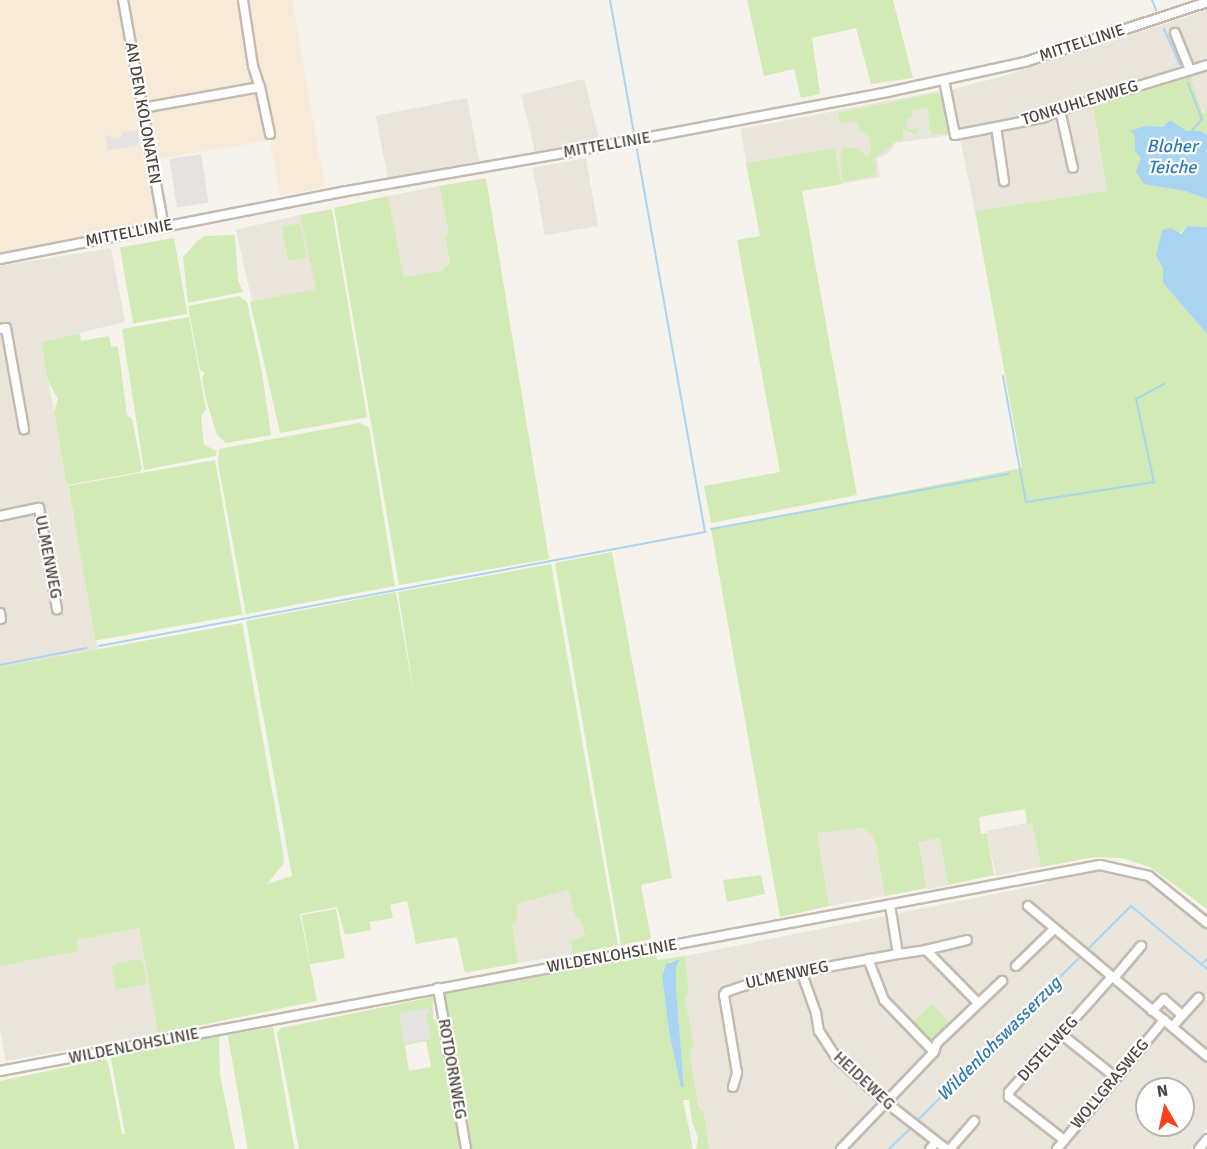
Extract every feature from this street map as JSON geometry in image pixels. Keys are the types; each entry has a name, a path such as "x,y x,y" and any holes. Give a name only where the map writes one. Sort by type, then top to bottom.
{"street":[{"name":"AN DEN KOLONATEN","path":"123,0 164,226"},
{"path":"243,0 253,64 270,134"},
{"name":"MITTELLINIE","path":"0,259 340,192 744,120 944,80 1025,62 1207,2"},
{"path":"1175,33 1190,70"},
{"name":"TONKUHLENWEG","path":"944,80 955,135 1042,118 1060,110 1207,65"},
{"path":"142,108 260,87"},
{"path":"1060,110 1073,168"},
{"path":"996,127 1004,181"},
{"path":"0,329 6,328 24,429"},
{"name":"ULMENWEG","path":"0,516 39,508 57,609"},
{"name":"WILDENLOHSLINIE","path":"0,1069 890,905 1100,864 1149,876 1207,923"},
{"path":"890,905 898,954"},
{"path":"1028,906 1207,1056"},
{"path":"1016,966 1054,929"},
{"name":"ULMENWEG","path":"733,1087 737,1072 724,1000 726,992 750,981 926,950 967,940"},
{"name":"DISTELWEG","path":"1064,1140 1009,1097 1009,1092 1141,946"},
{"path":"926,950 978,1003"},
{"path":"868,959 884,1000 934,1052"},
{"name":"HEIDEWEG","path":"801,971 819,1031 828,1046 887,1103 948,1149 974,1121"},
{"path":"841,1149 934,1052 938,1043 1002,981"},
{"name":"ROTDORNWEG","path":"438,988 466,1149"},
{"path":"1173,1026 1198,998"},
{"path":"1152,1011 1164,999 1182,1015"},
{"name":"WOLLGRASWEG","path":"1057,1149 1164,1020"},
{"path":"1061,1034 1115,1077"},
{"path":"1199,1149 1207,1139"},
{"path":"930,1149 936,1142"}],"shaded area":[{"path":"0,0 292,0 325,188 280,195 270,140 153,160 164,227 0,259"},
{"path":"1207,10 1207,112 1204,113 1188,74 1092,103 1107,191 975,211 950,90 1007,75"},
{"path":"584,79 599,138 536,154 521,95"},
{"path":"938,91 943,95 950,135 896,143 887,154 877,159 880,177 842,184 835,148 746,163 741,129","holes":["942,98 948,134 931,135 927,107 911,110 906,119 908,129 919,128 913,135 903,129 897,141 875,158 840,160 867,157 871,150 870,138 859,130 858,121"]},
{"path":"467,98 479,161 388,179 376,116"},
{"path":"138,130 139,142 136,146 108,150 105,136 110,135 111,139 122,137 122,133"},
{"path":"201,154 209,202 177,207 169,159"},
{"path":"586,158 598,226 545,235 533,167"},
{"path":"439,186 449,233 445,237 450,264 442,271 404,277 388,196"},
{"path":"300,215 317,289 253,304 236,230"},
{"path":"111,248 125,322 41,342 98,649 0,667 0,266"},
{"path":"1032,822 1041,867 996,876 987,831"},
{"path":"861,828 871,834 876,845 885,896 829,906 817,833"},
{"path":"940,838 948,885 928,889 919,842"},
{"path":"1092,870 1132,875 1156,886 1207,927 1207,1127 1191,1149 709,1149 704,1111 699,1108 689,1051 685,999 689,991 685,956 1044,884 1056,877"},
{"path":"568,890 576,919 580,918 585,937 570,942 573,954 518,963 512,924 517,920 517,904"},
{"path":"139,928 158,1034 6,1061 0,1031 0,966 79,951 77,940"},
{"path":"429,1008 430,1013 426,1014 431,1039 404,1044 399,1013"}],"green space":[{"path":"747,0 893,0 913,78 871,84 856,28 812,38 820,94 801,98 794,69 764,76"},
{"path":"1190,77 1203,113 1207,112 1207,135 1201,131 1187,131 1170,120 1163,127 1144,126 1130,131 1135,136 1135,151 1185,191 1207,199 1207,227 1187,226 1156,256 1163,268 1163,283 1207,334 1207,909 1150,867 1121,858 1095,857 1041,867 1032,823 1027,824 1025,809 979,817 981,834 987,833 994,875 948,885 940,838 919,842 927,888 885,896 876,845 871,834 861,828 817,833 829,906 780,917 711,529 1022,468 975,211 1107,191 1093,107"},
{"path":"937,93 942,98 948,134 931,135 927,107 912,110 912,118 906,119 908,129 921,128 914,135 903,129 903,140 897,141 875,158 876,175 843,182 840,160 842,147 858,148 867,157 871,150 870,138 859,130 857,121 840,124 838,113"},
{"path":"835,148 842,184 802,191 857,495 711,523 704,486 780,472 737,240 760,236 746,163"},
{"path":"486,178 549,559 399,585 334,208 388,196 404,277 442,271 450,263 445,237 449,233 439,186"},
{"path":"332,209 367,417 280,433 250,302 316,289 300,215"},
{"path":"300,223 307,257 289,261 281,227"},
{"path":"235,235 238,280 243,292 188,303 183,257 197,241 205,236"},
{"path":"174,238 187,314 133,323 120,248"},
{"path":"239,296 247,302 262,373 271,435 226,443 217,435 206,400 202,378 205,373 200,370 188,306"},
{"path":"189,317 206,409 201,417 204,445 217,451 216,456 144,470 122,329"},
{"path":"80,333 81,341 109,336 111,347 118,346 127,415 132,419 142,469 140,472 67,485 54,412 58,399 48,381 41,342"},
{"path":"359,423 369,427 395,586 246,614 218,463 219,449"},
{"path":"215,460 242,615 96,640 68,486"},
{"path":"612,552 672,878 641,885 651,939 621,945 555,563"},
{"path":"551,564 618,945 573,954 570,941 585,936 580,918 576,919 568,890 517,904 517,920 512,924 518,963 465,973 457,937 416,944 407,901 390,905 393,918 369,922 371,930 345,935 337,907 300,914 317,1001 158,1034 139,928 77,940 79,951 0,966 0,667 242,623 283,852 284,863 267,884 292,876 246,621 396,592 416,707 398,592"},
{"path":"761,875 765,894 727,902 723,880"},
{"path":"336,909 345,958 310,964 302,915"},
{"path":"656,955 657,960 685,956 689,991 685,999 694,1045 689,1051 699,1108 704,1111 709,1149 696,1149 698,1138 692,1121 689,1100 683,1100 693,1149 470,1149 444,994","holes":["680,959 676,968 676,988 684,1087 682,1087 669,1032 662,976 669,962"]},
{"path":"139,959 143,962 147,984 116,990 112,968 115,964"},
{"path":"433,997 433,1019 440,1023 462,1149 299,1149 277,1033 281,1028","holes":["426,1041 431,1067 409,1071 405,1045"]},
{"path":"932,1004 950,1023 929,1043 911,1024"},
{"path":"273,1027 295,1149 248,1149 228,1035"},
{"path":"219,1033 220,1075 235,1149 0,1149 0,1081 104,1059 108,1062 122,1134 125,1134 110,1054"}],"water":[{"name":"Bloher Teiche","path":"1170,120 1187,131 1201,131 1207,135 1207,199 1185,191 1144,184 1136,172 1141,158 1135,151 1135,136 1130,131 1144,126 1163,127"},
{"name":"Bloher Teiche","path":"1187,226 1207,227 1207,334 1163,283 1163,268 1156,256 1162,230 1171,228 1181,234"},
{"path":"680,959 676,968 676,988 684,1087 681,1087 669,1032 662,976 666,964"}],"waterway":[{"name":"Wildenlohswasserzug","path":"610,0 634,134"},
{"path":"1152,0 1156,10"},
{"path":"1164,29 1180,65"},
{"path":"1188,83 1202,119 1192,131"},
{"path":"99,646 705,532 637,149"},
{"path":"1003,376 1026,502 1154,482 1136,399 1164,384"},
{"path":"711,529 1009,474"},
{"path":"0,665 86,648"},
{"name":"Wildenlohswasserzug","path":"1088,949 1131,906 1201,964"},
{"name":"Wildenlohswasserzug","path":"918,1120 1079,958"},
{"name":"Wildenlohswasserzug","path":"1207,959 1201,964 1207,969"},
{"name":"Wildenlohswasserzug","path":"889,1149 911,1128"}]}
